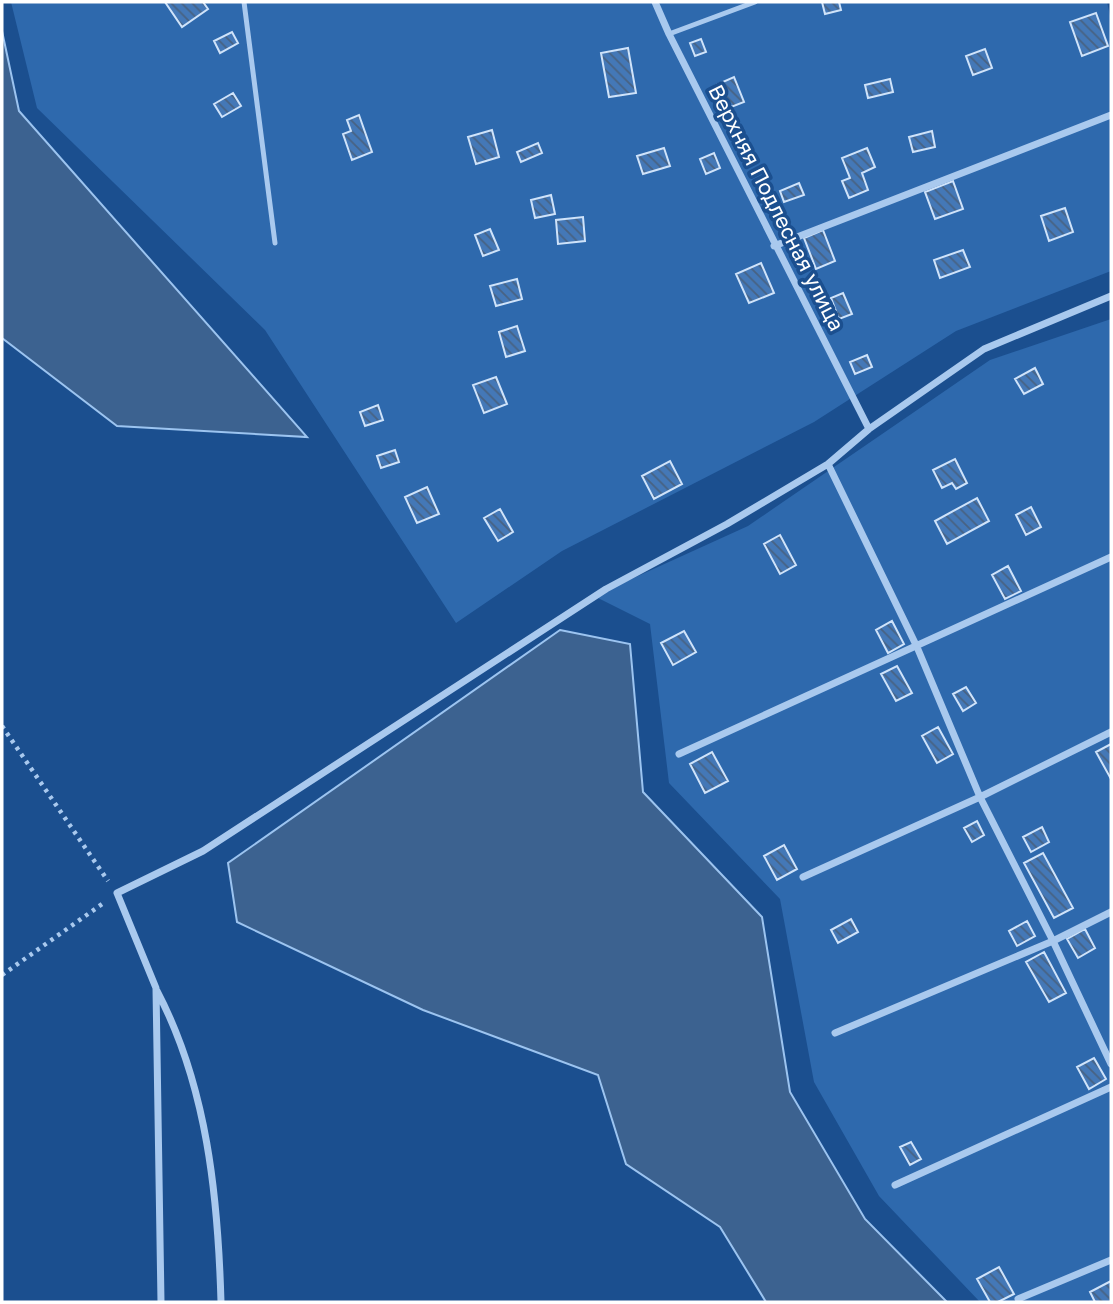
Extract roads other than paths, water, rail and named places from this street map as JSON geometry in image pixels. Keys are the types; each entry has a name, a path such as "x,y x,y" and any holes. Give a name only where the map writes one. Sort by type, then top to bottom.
{"street":[{"name":"Верхняя Подлесная улица","path":"655,2 774,246 869,429"},
{"path":"774,246 1111,115"},
{"path":"221,1302 219,1242 207,1133 176,1026 156,988 117,893 203,851 606,589 828,464 869,429 984,349 1111,296"},
{"path":"828,464 917,647 980,797 1111,1063"},
{"path":"679,754 1111,557"},
{"path":"803,877 980,797 1111,733"},
{"path":"835,1033 1053,941 1111,912"},
{"path":"156,988 161,1302"},
{"path":"895,1185 1111,1087"},
{"path":"1018,1299 1111,1260"}],"lane":[{"path":"244,2 275,243"},
{"path":"669,34 755,2"}]}
